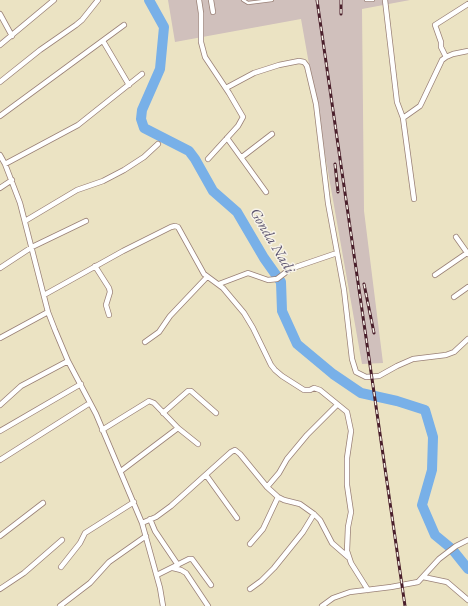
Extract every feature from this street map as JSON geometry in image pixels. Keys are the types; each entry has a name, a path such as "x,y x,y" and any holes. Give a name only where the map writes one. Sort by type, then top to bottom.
{"street":[{"path":"0,45 54,0"},
{"path":"0,82 40,50 82,20 98,0"},
{"path":"199,0 202,50 243,117 238,126 208,158"},
{"path":"211,0 213,12"},
{"path":"385,0 397,102 403,118 414,199"},
{"path":"446,57 441,47 435,25 468,4"},
{"path":"0,14 12,36"},
{"path":"0,116 124,25"},
{"path":"103,41 129,85"},
{"path":"403,118 420,106 440,64 446,57 468,51"},
{"path":"226,88 254,73 279,65 299,61 305,64 316,104 328,204 344,290 354,369 360,375 371,378 379,376 413,359 446,354 457,350 468,339"},
{"path":"5,164 78,125 142,74"},
{"path":"242,157 272,134"},
{"path":"227,138 266,192"},
{"path":"25,221 77,190 103,181 124,170 144,157 158,144"},
{"path":"0,155 12,180 25,221 48,312 68,361 90,403 121,471 142,523 157,575 163,606"},
{"path":"0,188 12,180"},
{"path":"0,268 32,247 86,221"},
{"path":"44,295 95,266 175,226 180,230 201,269 207,277 219,284 244,313 275,370 304,390 316,388 320,390 347,412 351,431 347,458 347,485 351,512 348,527 348,557"},
{"path":"435,275 468,254 456,237"},
{"path":"219,284 248,273 268,280 277,279 290,269 337,253"},
{"path":"95,266 109,288 110,292 106,305 109,315"},
{"path":"145,342 159,332 170,316 207,277"},
{"path":"454,297 468,287"},
{"path":"0,338 48,312"},
{"path":"0,405 24,384 68,361"},
{"path":"0,431 80,384"},
{"path":"163,412 191,390 216,412"},
{"path":"102,430 149,401 154,403 178,428 198,444"},
{"path":"0,460 90,403"},
{"path":"266,487 279,473 287,459 307,435 337,405"},
{"path":"121,471 178,428"},
{"path":"142,523 171,506 235,450 240,454 266,487 278,497 300,504 320,520 332,543 348,557 368,590"},
{"path":"206,475 237,518"},
{"path":"250,544 263,529 278,497"},
{"path":"0,536 43,502"},
{"path":"61,567 80,543 85,533 134,502"},
{"path":"250,589 269,574 303,532 314,514"},
{"path":"150,519 155,531 178,565"},
{"path":"60,606 90,583 109,562 146,536"},
{"path":"0,589 24,573 62,540"},
{"path":"322,606 341,594 418,582 439,559 456,546 468,540"},
{"path":"157,575 190,559 211,585"},
{"path":"173,568 186,573 208,606"},
{"path":"423,578 447,582 468,600"}],"lane":[{"path":"243,0 248,3 272,0"},
{"path":"366,0 373,0"}],"shaded area":[{"path":"168,0 410,0 362,9 364,211 383,363 362,364 301,19 175,42"}],"waterway":[{"name":"Gonda Nadi","path":"149,0 164,27 160,69 142,110 141,119 144,128 189,151 213,191 237,212 264,258 281,282 282,311 297,344 333,374 361,393 397,401 425,410 433,437 432,470 422,505 435,535 452,549 468,569"}],"railway":[{"path":"317,0 405,606"},
{"path":"341,0 341,14"},
{"path":"335,164 338,192"},
{"path":"364,284 374,333"}]}
